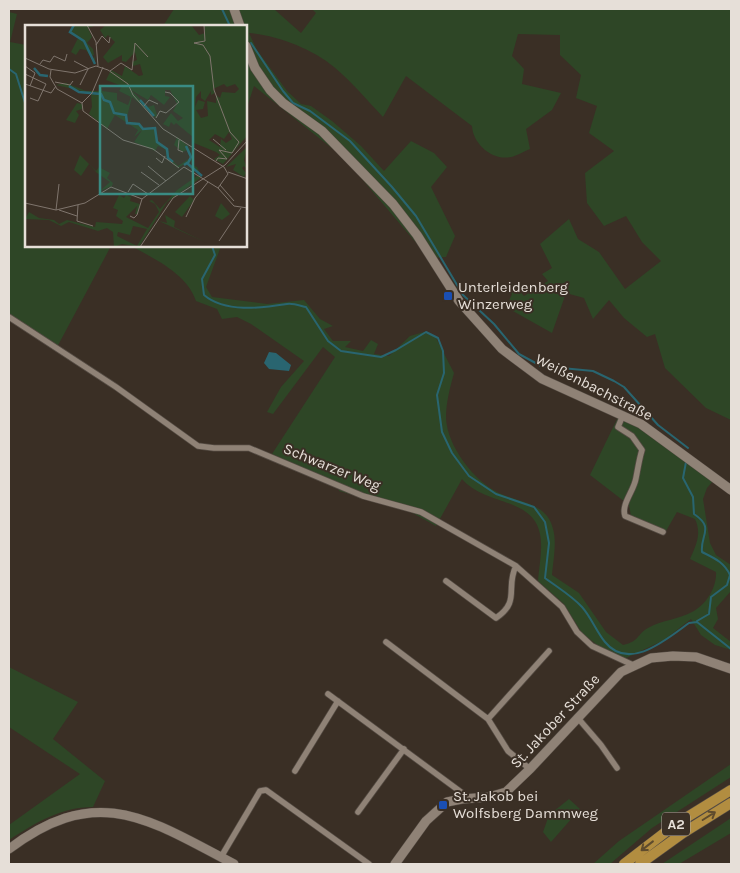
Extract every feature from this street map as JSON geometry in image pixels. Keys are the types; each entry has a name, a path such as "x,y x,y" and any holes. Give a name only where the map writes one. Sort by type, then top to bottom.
{"highway":[{"name":"A2","path":"624,864 676,824 731,790"},
{"name":"A2","path":"640,864 731,802"}],"main road":[{"path":"234,9 240,25"},
{"name":"Weißenbachstraße","path":"248,52 254,68 270,90 283,103 322,131 393,204 417,235 459,301 502,349 542,379 624,414 656,434 731,490"},
{"name":"St. Jakober Straße","path":"396,864 426,821 437,809 447,802 489,797 506,792 621,672 633,665 651,658 673,656 696,657 731,669"},
{"path":"9,849 33,831 65,817 85,813 121,813 162,826 234,864"}],"street":[{"name":"Schwarzer Weg","path":"9,317 116,388 198,446 248,448 363,496 421,512 516,566 562,607 577,632 592,646 633,665"},
{"path":"624,414 618,426 632,436 642,450 637,466 636,479 623,510 625,516 663,532"},
{"path":"446,581 496,618 505,612 511,603 511,575 516,566"},
{"path":"386,642 488,719 508,751 530,769"},
{"path":"488,719 549,651"},
{"path":"328,694 469,798"},
{"path":"295,771 338,701"},
{"path":"577,717 601,745 617,768"},
{"path":"358,812 404,749"},
{"path":"221,858 260,791 266,790 369,864"}],"green space":[{"path":"174,9 274,9 301,33 316,13 312,9 731,9 731,420 706,408 665,368 655,334 647,337 624,318 609,300 593,319 584,298 566,293 552,333 506,307 512,294 499,289 513,284 524,296 548,281 542,274 552,268 540,244 569,219 578,239 599,252 625,289 661,261 642,242 626,216 604,226 587,203 585,173 614,151 589,133 597,106 576,98 581,75 560,55 560,35 518,34 512,56 524,69 522,84 561,93 552,110 526,129 530,149 504,158 485,150 476,139 472,126 406,76 383,117 347,79 316,54 282,40 249,33 257,50 287,91 301,104 311,106 332,121 361,146 384,171 411,141 434,153 447,167 431,187 455,236 446,257 429,258 344,158 254,86 248,104 248,25 164,25"},
{"path":"9,12 17,14 10,42 25,45 25,248 110,248 55,351 9,319"},
{"path":"135,248 220,248 206,287 212,297 267,304 304,300 320,319 333,326 324,329 333,341 351,341 345,347 363,351 371,340 378,344 374,354 389,356 410,336 424,332 436,338 454,373 447,401 446,418 451,440 463,462 480,480 499,493 530,504 545,513 550,520 554,534 555,546 552,575 579,593 606,632 623,645 635,640 653,625 697,609 710,595 716,578 716,572 690,559 698,535 695,519 677,512 666,531 631,516 629,505 590,475 619,415 646,429 714,480 707,488 703,499 710,543 716,555 731,565 731,591 716,608 718,619 713,628 731,642 731,650 715,645 701,635 691,619 664,640 626,658 605,651 582,633 564,604 538,581 541,545 536,522 518,507 483,494 472,488 462,479 436,526 409,511 339,491 339,483 272,454 335,357 323,347 273,414 267,412 281,387 304,361 251,324 237,317 222,319 217,309 196,301 192,291 178,275 160,262"},
{"path":"9,667 78,702 53,739 105,781 93,807 59,813 39,822 9,840 9,825 80,774 9,727"},
{"path":"731,764 731,777 652,828 610,864 593,864 619,841"},
{"path":"569,799 580,809 551,842 543,832 549,815"},
{"path":"731,818 731,833 679,864 662,864"}],"water":[{"path":"269,352 276,353 291,365 289,371 269,369 264,363"}],"waterway":[{"path":"222,9 230,25"},
{"path":"251,43 293,103 310,111 350,141 392,187 416,216 463,295 494,324 519,354 541,366 593,371 614,381 624,387 658,425 688,448"},
{"path":"9,69 16,74 25,103"},
{"path":"213,248 215,255 202,279 204,295 222,305 255,308 294,304 306,307 328,341 341,351 381,357 426,332 438,338 443,351 444,373 437,395 442,432 452,453 469,476 496,494 534,507 545,522 549,543 545,578 582,607 605,642 615,650 625,654 648,650 689,623 697,622 731,649"},
{"path":"686,462 683,478 693,497 694,514 704,523 705,528 702,552 715,558 730,575 727,585 711,597 709,614 697,621"}],"place":[{"name":"Unterleidenberg Winzerweg","path":"448,296"},
{"name":"St. Jakob bei Wolfsberg Dammweg","path":"443,805"}]}
